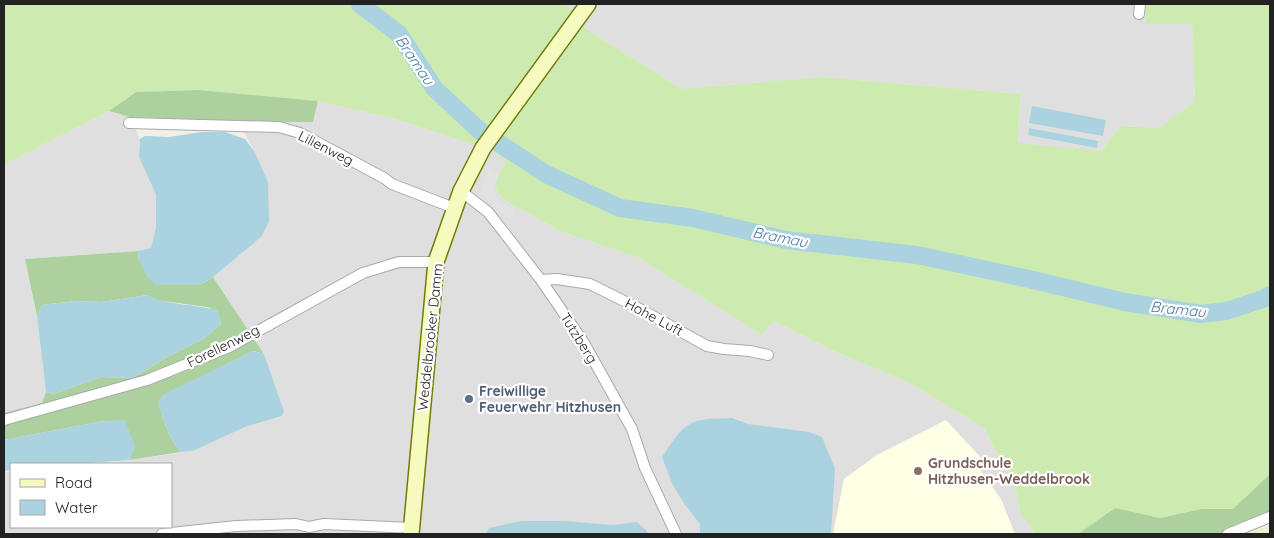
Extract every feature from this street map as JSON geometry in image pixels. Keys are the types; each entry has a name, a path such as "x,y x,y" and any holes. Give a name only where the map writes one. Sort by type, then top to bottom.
{"street":[{"name":"Weddelbrooker Damm","path":"411,531 436,262 454,208 483,148 588,4"},
{"name":"Lilienweg","path":"129,123 279,127 300,133 392,184 454,208"},
{"name":"Tutzberg","path":"461,191 488,212 541,280 584,343 632,429 646,468 676,534"},
{"name":"Forellenweg","path":"4,420 166,373 229,346 362,272 400,262 436,262"},
{"name":"Hohe Luft","path":"541,280 556,279 590,284 707,346 768,355"},
{"path":"1228,534 1270,517"},
{"path":"162,534 236,526 279,524 296,524 310,531 324,524 411,531"}],"shaded area":[{"path":"564,4 1146,4 1145,24 1192,24 1195,101 1159,128 1121,126 1101,151 1017,144 1021,94 822,77 681,89 582,26 573,11"},
{"path":"318,101 396,119 491,151 506,159 494,186 502,199 562,232 639,258 762,335 774,321 838,353 910,383 984,428 1016,491 1020,513 1036,534 4,534 4,472 10,471 10,528 172,528 172,463 95,463 193,451 245,427 282,416 284,411 264,354 213,277 260,237 268,182 255,152 238,121 313,122"},
{"path":"109,111 130,117 140,139 139,157 156,195 156,227 151,249 25,259 37,316 46,392 42,403 4,413 4,165"},
{"path":"488,169 499,174 494,186 496,198 515,210 509,219 484,196 482,189"},
{"name":"Grundschule Hitzhusen-Weddelbrook","path":"946,420 982,459 976,464 1001,499 1015,534 833,534 844,479 877,455"},
{"path":"1270,522 1270,534 1241,534"}],"green space":[{"path":"4,4 564,4 573,11 475,145 396,119 318,101 199,90 136,92 109,111 4,165"},
{"path":"1146,4 1270,4 1270,474 1233,509 1201,509 1160,518 1115,509 1078,534 1036,534 1020,513 1016,491 984,428 910,383 838,353 774,321 762,335 639,258 562,232 502,199 494,186 506,159 491,151 582,26 681,89 822,77 1021,94 1017,143 1101,151 1121,126 1159,128 1195,101 1192,24 1145,24"},
{"path":"199,90 318,101 313,122 130,117 109,111 136,92"},
{"path":"139,251 138,259 157,285 200,285 213,277 264,354 253,351 164,395 158,402 164,422 181,452 130,460 134,446 104,421 4,440 4,413 42,403 46,392 53,394 101,377 132,378 167,357 203,339 221,324 217,311 207,307 156,300 148,295 101,302 76,301 42,305 37,316 25,259"},
{"path":"1270,474 1270,522 1241,534 1078,534 1115,508 1160,518 1201,509 1233,509"}],"water":[{"path":"1032,106 1106,120 1103,136 1029,123"},
{"path":"1029,128 1098,141 1097,148 1028,135"},
{"path":"201,132 225,132 245,139 255,152 268,182 269,222 261,237 213,277 200,285 157,285 148,278 138,259 139,251 151,248 156,227 156,195 139,157 140,139 145,136 169,137"},
{"path":"148,295 163,301 218,311 221,324 203,339 167,357 132,378 101,377 53,394 46,392 37,316 42,305 76,301 101,302"},
{"path":"253,351 264,354 284,411 282,416 245,427 193,451 181,452 164,422 158,402 164,394"},
{"path":"732,418 748,424 809,432 822,437 835,469 831,534 700,534 700,524 683,502 672,483 662,457 678,434 690,424 705,419"},
{"path":"125,420 135,446 130,460 90,463 10,463 10,470 4,471 4,440 104,421"},
{"path":"521,521 564,521 613,525 637,522 648,534 486,534 489,528"}],"waterway":[{"name":"Bramau","path":"360,4 399,34 434,88 480,131 548,175 620,208 693,218 786,240 917,255 1125,302 1201,314 1226,311 1270,295"}],"place":[{"name":"Freiwillige Feuerwehr Hitzhusen","path":"469,399"},
{"name":"Grundschule Hitzhusen-Weddelbrook","path":"918,471"}]}
